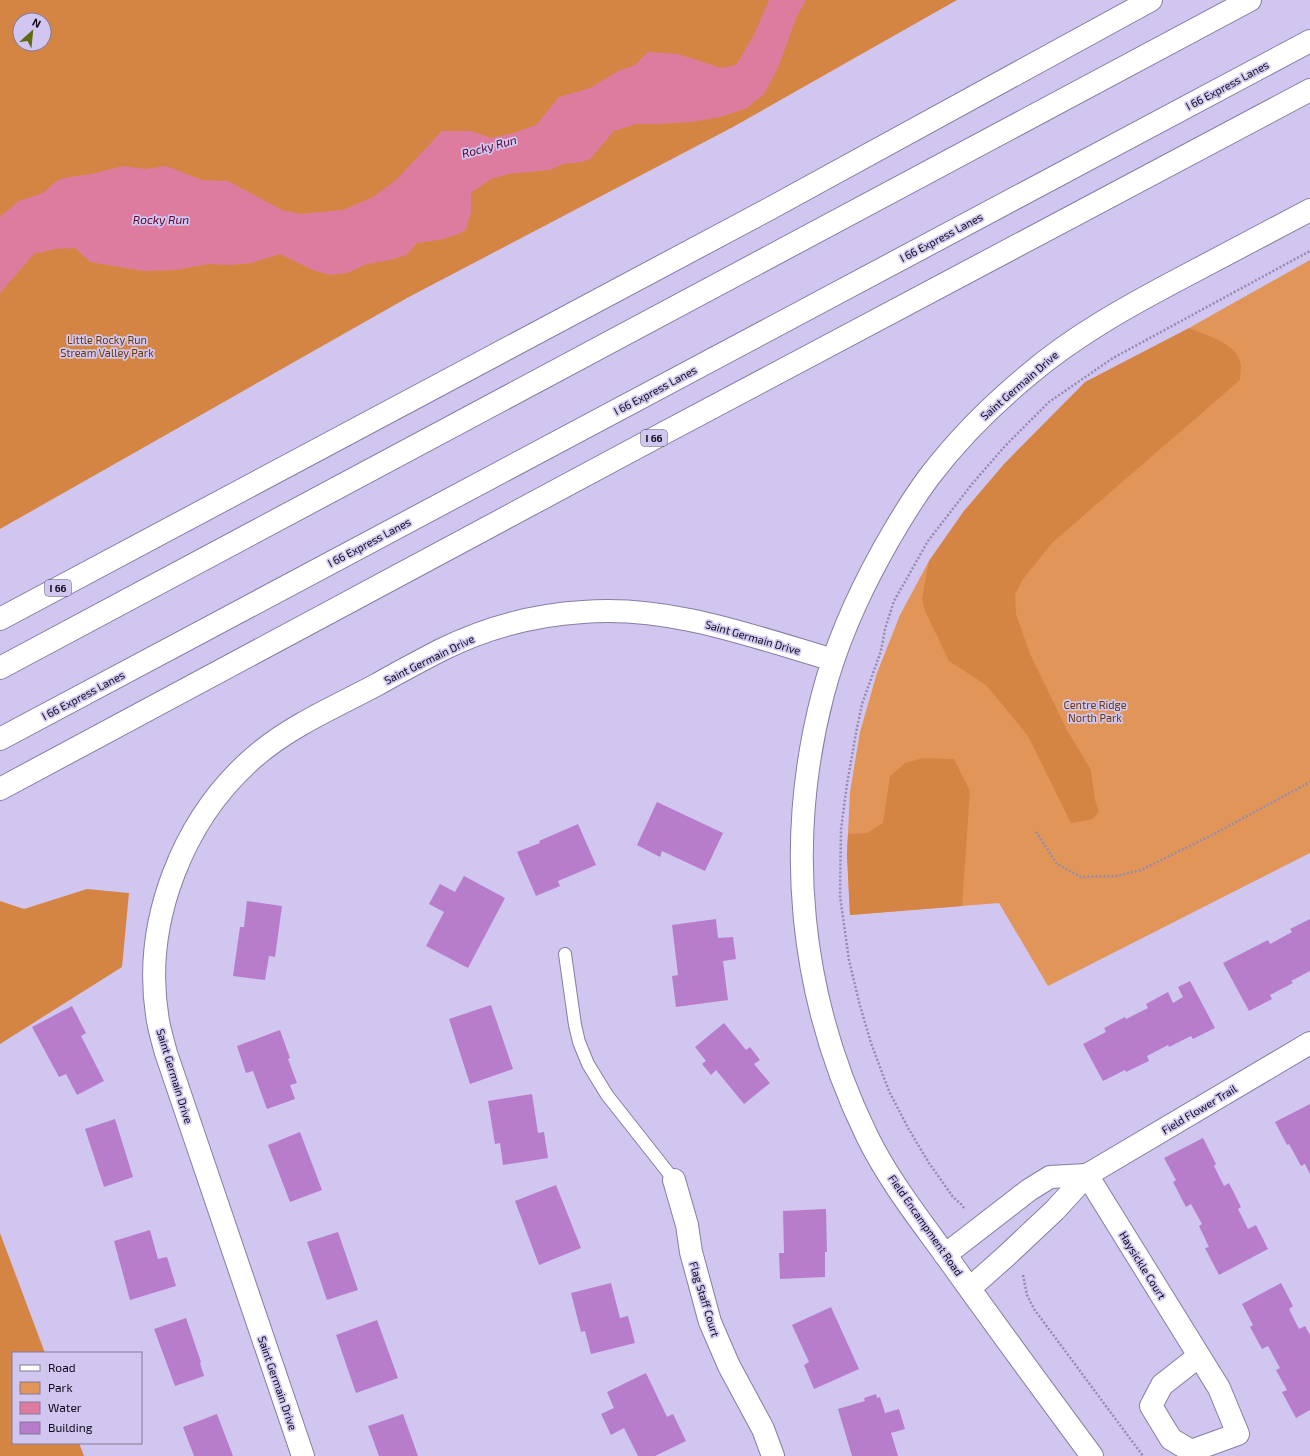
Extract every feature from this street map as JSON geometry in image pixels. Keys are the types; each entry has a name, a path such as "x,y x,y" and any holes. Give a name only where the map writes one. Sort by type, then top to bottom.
{"main road":[{"name":"I 66","path":"0,619 769,209 1151,0"},
{"path":"0,668 1250,0"},
{"name":"I 66 Express Lanes","path":"0,739 1310,41"},
{"name":"I 66","path":"0,789 642,444 1310,90"},
{"name":"Saint Germain Drive","path":"303,1456 166,1053 158,1021 155,992 155,968 160,919 174,872 183,850 210,804 235,775 260,752 287,732 443,649 474,636 512,624 550,616 584,612 623,611 652,613 705,623 834,660 846,627 866,581 896,527 928,478 959,441 993,405 1030,373 1069,343 1120,311 1310,210"},
{"name":"Field Encampment Road","path":"834,660 823,693 814,736 804,803 802,865 804,912 812,970 822,1016 838,1070 868,1138 902,1195 1092,1456"},
{"name":"Field Flower Trail","path":"970,1288 1055,1210 1087,1175 1310,1043"},
{"name":"Field Flower Trail","path":"945,1255 1029,1190 1050,1177 1087,1175"},
{"name":"Haysickle Court","path":"1087,1175 1199,1356"},
{"name":"Flag Staff Court","path":"674,1180 687,1225 691,1252 710,1322 729,1366 763,1429 774,1456"}],"lane":[{"path":"565,954 575,1025 579,1042 588,1064 607,1095 674,1180"}],"path":[{"path":"967,1213 961,1204 953,1197 929,1162 908,1128 889,1091 871,1043 859,1002 849,960 842,917 840,896 841,829 847,784 862,704 881,651 885,629 894,601 928,541 967,490 1005,446 1049,402 1113,358 1310,251"},
{"path":"1036,832 1057,864 1075,874 1081,877 1117,876 1141,870 1212,835 1310,782"},
{"path":"1023,1275 1027,1295 1034,1309 1143,1456"}],"green space":[{"name":"Little Rocky Run Stream Valley Park","path":"0,0 957,0 733,127 407,298 0,529"},
{"name":"Centre Ridge North Park","path":"1310,260 1310,853 1048,986 999,903 850,915 847,854 850,792 860,732 877,673 900,615 929,561 964,511 1200,333 1189,328"},
{"path":"1189,328 1221,341 1234,351 1239,358 1241,365 1240,380 1053,542 1023,579 1015,594 1016,614 1030,654 1067,730 1091,770 1095,800 1099,811 1093,819 1071,823 1028,736 986,685 949,661 925,611 922,598 929,561 964,511 1004,464 1085,382"},
{"path":"923,758 954,759 970,791 962,906 850,915 847,854 848,834 867,833 883,823 890,776 905,763"},
{"path":"87,889 129,893 122,967 0,1044 0,901 24,909"},
{"path":"0,1233 45,1352 12,1352 12,1444 79,1444 84,1456 0,1456"}],"water":[{"name":"Rocky Run","path":"769,0 806,0 797,16 778,68 764,94 747,108 720,117 691,122 636,124 614,131 590,159 582,162 563,164 550,170 508,174 491,179 471,193 471,213 466,229 459,234 439,240 417,243 406,255 390,260 367,264 347,273 331,275 315,271 280,254 252,263 231,265 209,264 175,270 144,271 90,262 75,248 55,249 34,254 0,293 0,217 19,201 43,193 58,180 123,166 145,169 166,166 202,180 228,181 282,210 300,214 343,210 373,197 395,181 442,131 471,131 491,138 514,133 536,125 559,97 590,88 618,71 635,65 648,52 678,54 721,68 736,65 754,35"}],"building":[{"path":"657,802 723,833 705,871 662,851 660,857 637,845"},
{"path":"578,824 596,865 558,881 560,886 536,896 517,852 540,843 539,841"},
{"path":"464,876 505,898 468,968 426,946 444,912 429,904 440,884 455,892"},
{"path":"247,901 282,906 275,957 269,956 265,980 233,976 240,927 244,927"},
{"path":"716,919 718,938 733,937 736,959 723,961 728,1000 676,1007 672,976 678,975 672,925"},
{"path":"1310,919 1310,971 1291,981 1293,983 1270,995 1272,999 1249,1011 1223,963 1268,940 1270,944 1292,932 1290,929"},
{"path":"1190,981 1215,1028 1193,1039 1191,1036 1169,1047 1168,1045 1147,1056 1149,1061 1126,1072 1125,1070 1103,1081 1083,1044 1106,1032 1104,1028 1125,1017 1126,1019 1148,1008 1146,1004 1168,992 1173,1003 1183,997 1178,987"},
{"path":"491,1005 513,1069 470,1084 449,1019"},
{"path":"72,1006 86,1033 81,1036 104,1081 77,1095 66,1074 59,1077 32,1027"},
{"path":"724,1023 746,1050 750,1047 760,1060 754,1064 770,1083 744,1104 716,1070 711,1075 702,1064 706,1061 695,1047"},
{"path":"280,1030 290,1058 288,1059 297,1083 290,1085 295,1099 267,1109 253,1071 246,1073 237,1046"},
{"path":"532,1094 538,1133 544,1132 548,1158 503,1165 500,1143 495,1144 488,1101"},
{"path":"1310,1104 1310,1174 1305,1164 1301,1166 1289,1144 1287,1145 1275,1122"},
{"path":"115,1119 133,1177 104,1187 85,1129"},
{"path":"300,1132 322,1190 290,1202 268,1145"},
{"path":"1203,1138 1216,1164 1214,1166 1224,1186 1229,1183 1241,1207 1238,1209 1248,1229 1256,1225 1268,1249 1219,1275 1205,1248 1209,1247 1199,1226 1202,1224 1191,1204 1186,1207 1173,1182 1176,1180 1164,1158"},
{"path":"556,1185 581,1248 539,1265 515,1201"},
{"path":"826,1209 827,1252 825,1252 825,1277 780,1279 779,1253 784,1253 783,1211"},
{"path":"150,1230 158,1259 167,1257 176,1286 130,1300 114,1241"},
{"path":"338,1232 358,1290 327,1300 307,1242"},
{"path":"611,1283 620,1318 628,1316 635,1343 591,1354 585,1331 581,1332 571,1293"},
{"path":"1281,1283 1293,1306 1289,1309 1299,1329 1305,1326 1310,1335 1310,1410 1296,1418 1282,1392 1287,1390 1276,1370 1280,1368 1268,1346 1262,1349 1250,1327 1253,1325 1242,1304"},
{"path":"831,1307 859,1369 814,1389 804,1365 809,1362 792,1325"},
{"path":"186,1318 201,1362 204,1376 175,1386 154,1329"},
{"path":"377,1320 398,1378 356,1393 336,1335"},
{"path":"646,1373 667,1417 673,1414 686,1441 655,1456 638,1456 624,1428 611,1435 601,1414 614,1408 607,1392"},
{"path":"876,1394 877,1398 880,1397 885,1413 899,1409 905,1429 891,1433 898,1456 852,1456 838,1409 865,1401 864,1398"},
{"path":"217,1414 233,1456 194,1456 183,1427"},
{"path":"403,1414 418,1456 379,1456 368,1426"}]}
